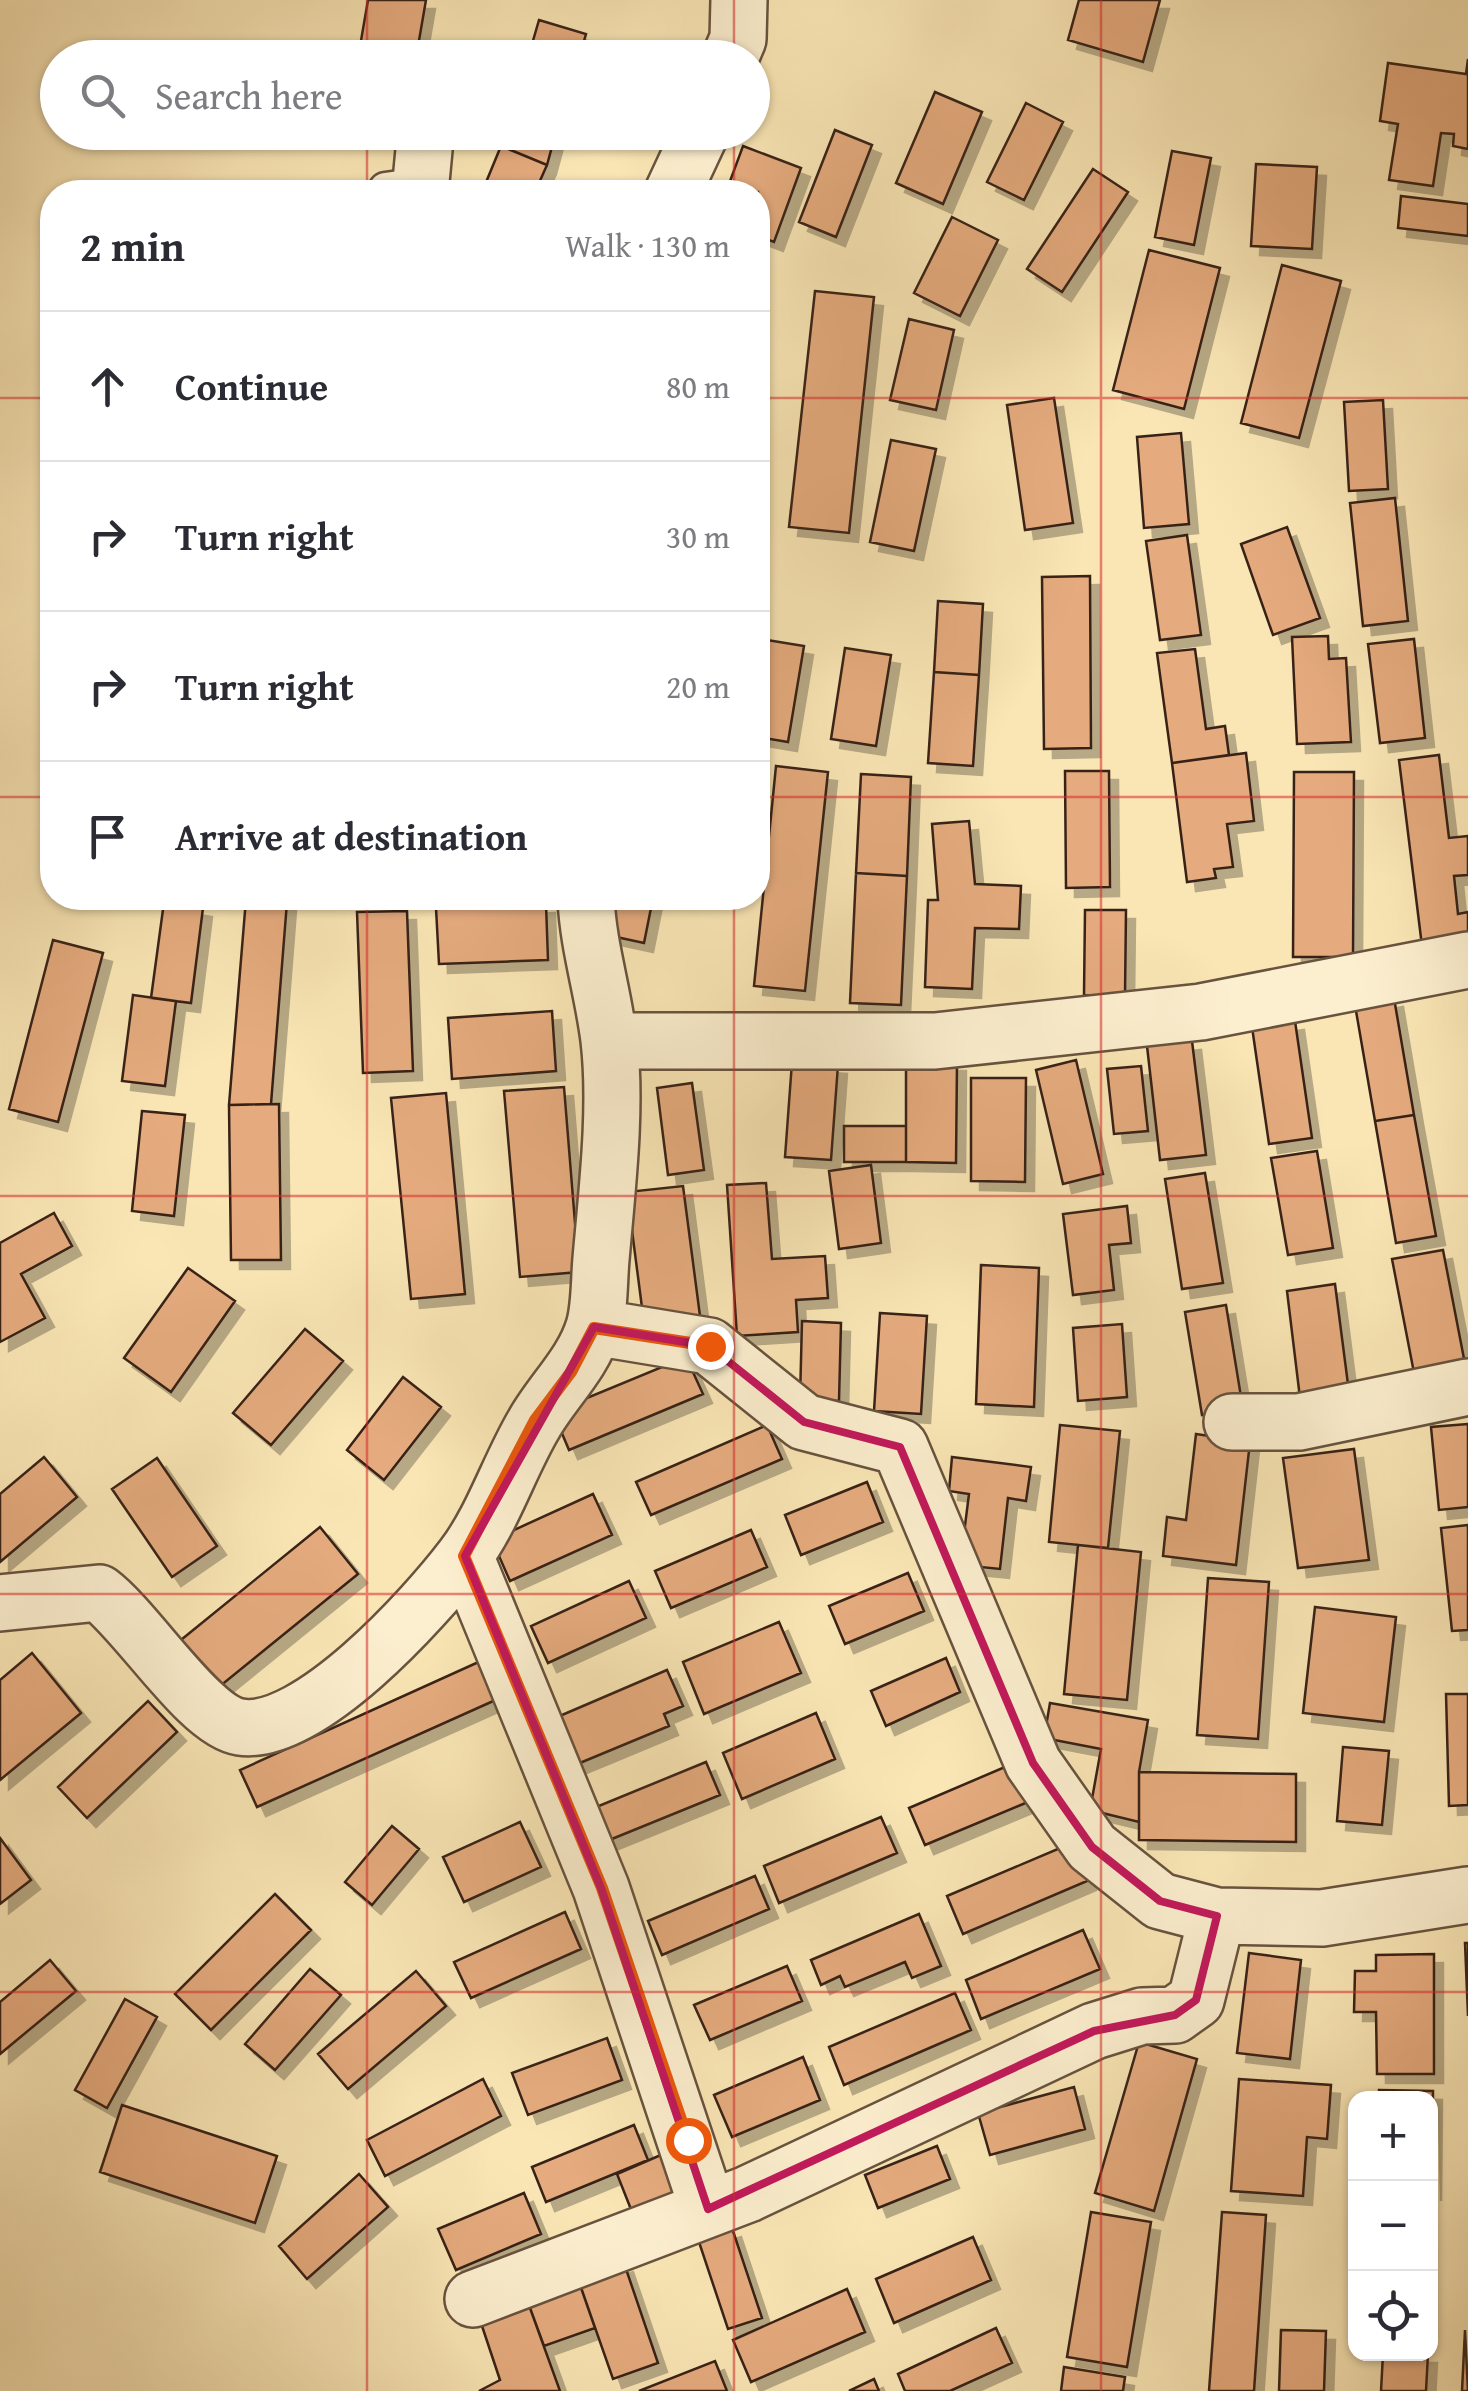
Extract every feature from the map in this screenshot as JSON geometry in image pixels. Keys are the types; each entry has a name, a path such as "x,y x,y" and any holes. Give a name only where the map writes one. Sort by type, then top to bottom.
{"street":[{"path":"738,40 739,0"},
{"path":"679,180 693,150"},
{"path":"0,1603 99,1592 121,1609 203,1706 239,1728 271,1723 313,1705 358,1672 464,1556 535,1420 571,1372 594,1328 608,1185 609,1041 587,910"},
{"path":"609,1041 935,1041 1201,1012 1468,960"},
{"path":"594,1328 710,1346 804,1422 900,1447 1033,1763 1092,1848 1160,1901 1217,1916 1322,1918 1468,1895"},
{"path":"1232,1422 1299,1422 1468,1388"},
{"path":"464,1556 602,1888 708,2209"},
{"path":"473,2299 708,2209 1094,2031 1142,2016 1175,2015 1196,2000 1217,1916"}],"highlighted area":[{"path":"594,1327 709,1346 804,1422 900,1447 1033,1763 1092,1847 1160,1901 1217,1916 1196,2000 1175,2015 1094,2031 708,2209 601,1888 465,1556"}],"building":[{"path":"368,0 426,0 419,40 361,40"},
{"path":"1079,0 1160,0 1143,62 1068,40"},
{"path":"539,20 586,34 584,40 533,40"},
{"path":"1468,59 1468,149 1453,146 1454,134 1441,133 1433,186 1389,180 1398,124 1380,121 1388,63 1466,74"},
{"path":"935,92 982,112 943,204 896,183"},
{"path":"1026,103 1063,122 1024,200 987,182"},
{"path":"835,130 872,145 836,237 799,222"},
{"path":"499,150 511,150 547,165 540,180 487,180"},
{"path":"511,150 551,150 547,165"},
{"path":"742,150 754,150 801,168 774,242 770,240 770,180 730,180"},
{"path":"1172,151 1211,158 1194,245 1155,237"},
{"path":"1256,164 1317,167 1312,249 1251,246"},
{"path":"1093,169 1128,192 1062,292 1027,269"},
{"path":"1401,196 1468,204 1468,236 1398,228"},
{"path":"952,217 998,240 960,316 914,293"},
{"path":"1149,250 1220,268 1184,409 1113,390"},
{"path":"1282,265 1341,281 1299,438 1241,423"},
{"path":"815,291 874,297 849,533 789,527"},
{"path":"909,319 954,330 936,410 890,400"},
{"path":"1054,398 1073,523 1025,530 1007,405"},
{"path":"1383,400 1388,489 1349,491 1344,402"},
{"path":"1181,433 1189,524 1144,528 1137,437"},
{"path":"891,440 936,449 914,551 870,542"},
{"path":"1395,498 1408,621 1363,626 1350,503"},
{"path":"1287,527 1320,618 1273,635 1241,544"},
{"path":"1187,535 1201,635 1160,640 1146,541"},
{"path":"1090,576 1091,748 1044,749 1042,577"},
{"path":"938,601 983,604 979,675 934,672"},
{"path":"1328,636 1329,659 1346,658 1351,742 1297,744 1292,637"},
{"path":"1414,639 1425,738 1380,743 1368,644"},
{"path":"770,640 804,646 788,742 770,739"},
{"path":"845,648 891,655 876,746 831,739"},
{"path":"1195,649 1206,729 1225,726 1229,755 1172,763 1157,653"},
{"path":"934,672 979,675 973,766 928,763"},
{"path":"1246,753 1254,821 1227,824 1233,867 1214,869 1216,878 1187,882 1172,763"},
{"path":"1439,755 1449,838 1468,836 1468,875 1454,876 1458,914 1468,912 1468,940 1422,946 1399,760"},
{"path":"776,766 828,772 805,991 754,986 762,910 770,910 770,826"},
{"path":"1065,771 1109,771 1110,887 1066,888"},
{"path":"1294,772 1354,772 1353,957 1293,957"},
{"path":"861,774 911,777 907,876 856,873"},
{"path":"969,821 975,884 1021,886 1019,929 975,928 972,989 925,987 928,900 938,900 932,824"},
{"path":"856,873 907,876 901,1005 850,1003"},
{"path":"163,910 203,910 191,1003 151,998"},
{"path":"245,910 286,910 271,1104 229,1105"},
{"path":"436,910 546,910 548,960 439,964"},
{"path":"612,910 651,910 644,943 607,935"},
{"path":"1085,910 1126,910 1125,996 1084,995"},
{"path":"407,911 413,1071 363,1073 357,912"},
{"path":"53,940 103,953 58,1122 9,1109"},
{"path":"133,995 176,1001 165,1086 122,1081"},
{"path":"1394,998 1414,1115 1375,1121 1355,1005"},
{"path":"552,1011 556,1071 452,1079 448,1018"},
{"path":"1295,1021 1312,1138 1269,1144 1252,1027"},
{"path":"1192,1041 1206,1155 1160,1160 1147,1046"},
{"path":"1076,1060 1103,1174 1063,1184 1036,1070"},
{"path":"792,1062 838,1065 831,1160 785,1157"},
{"path":"906,1062 957,1062 956,1163 906,1162"},
{"path":"1141,1066 1148,1131 1114,1134 1107,1069"},
{"path":"971,1078 1026,1078 1025,1182 971,1181"},
{"path":"692,1083 704,1170 668,1175 657,1088"},
{"path":"564,1087 579,1272 520,1277 504,1091"},
{"path":"446,1093 465,1294 411,1299 391,1098"},
{"path":"279,1104 281,1260 231,1260 229,1105"},
{"path":"142,1111 185,1115 174,1216 132,1211"},
{"path":"1414,1115 1436,1236 1396,1243 1375,1121"},
{"path":"844,1126 906,1126 906,1162 844,1162"},
{"path":"1317,1151 1333,1248 1288,1255 1271,1158"},
{"path":"871,1165 881,1243 839,1249 829,1171"},
{"path":"1205,1173 1223,1283 1182,1289 1165,1179"},
{"path":"766,1183 772,1259 825,1256 828,1298 796,1300 798,1332 737,1336 727,1185"},
{"path":"683,1186 700,1316 644,1323 627,1192"},
{"path":"1127,1206 1131,1243 1109,1245 1114,1290 1073,1295 1063,1214"},
{"path":"54,1213 72,1246 21,1274 45,1318 0,1342 0,1243"},
{"path":"1443,1250 1466,1369 1415,1378 1392,1259"},
{"path":"981,1265 1039,1268 1034,1407 976,1404"},
{"path":"188,1268 235,1301 171,1392 124,1358"},
{"path":"1335,1284 1349,1392 1300,1398 1287,1291"},
{"path":"1226,1305 1243,1409 1202,1415 1185,1312"},
{"path":"880,1313 927,1316 921,1414 874,1411"},
{"path":"802,1321 841,1323 839,1401 800,1399"},
{"path":"1122,1324 1127,1397 1078,1401 1073,1328"},
{"path":"305,1329 343,1361 271,1445 233,1413"},
{"path":"686,1357 703,1394 569,1450 553,1412"},
{"path":"403,1377 441,1407 384,1480 347,1450"},
{"path":"1468,1424 1468,1507 1439,1510 1431,1427"},
{"path":"767,1425 782,1459 651,1515 636,1482"},
{"path":"1060,1425 1120,1431 1108,1548 1049,1542"},
{"path":"1196,1434 1250,1442 1236,1565 1163,1556 1167,1517 1186,1520"},
{"path":"1354,1449 1369,1560 1298,1568 1283,1458"},
{"path":"44,1457 77,1497 0,1562 0,1494"},
{"path":"952,1457 1031,1467 1026,1501 1008,1498 1000,1569 960,1565 969,1494 949,1491"},
{"path":"157,1458 217,1546 172,1577 112,1489"},
{"path":"867,1482 883,1522 801,1555 785,1515"},
{"path":"593,1494 612,1535 510,1581 492,1540"},
{"path":"1468,1525 1468,1630 1452,1631 1441,1528"},
{"path":"320,1527 358,1574 214,1691 176,1644"},
{"path":"751,1530 767,1567 671,1608 655,1571"},
{"path":"1078,1545 1141,1552 1127,1700 1064,1694"},
{"path":"908,1573 924,1611 845,1644 829,1606"},
{"path":"1208,1578 1269,1582 1258,1739 1197,1735"},
{"path":"629,1581 646,1618 548,1663 531,1626"},
{"path":"1315,1607 1396,1617 1384,1722 1303,1713"},
{"path":"779,1622 801,1673 704,1714 683,1662"},
{"path":"32,1653 81,1713 0,1780 0,1680"},
{"path":"946,1658 960,1692 886,1726 871,1691"},
{"path":"483,1660 500,1698 257,1807 240,1770"},
{"path":"667,1670 683,1706 664,1714 669,1726 575,1765 555,1718"},
{"path":"1446,1694 1468,1694 1468,1805 1449,1806"},
{"path":"148,1701 177,1732 87,1818 58,1787"},
{"path":"1050,1703 1148,1720 1139,1772 1139,1822 1090,1810 1101,1749 1044,1738"},
{"path":"816,1713 835,1759 742,1799 723,1753"},
{"path":"1343,1747 1389,1751 1382,1825 1337,1821"},
{"path":"706,1762 720,1795 602,1843 589,1810"},
{"path":"1012,1764 1028,1802 925,1845 909,1808"},
{"path":"1139,1772 1296,1774 1296,1842 1139,1840"},
{"path":"881,1817 897,1853 779,1903 764,1866"},
{"path":"520,1822 541,1867 464,1902 443,1857"},
{"path":"392,1826 419,1849 372,1905 345,1882"},
{"path":"0,1838 31,1880 0,1904"},
{"path":"1072,1843 1087,1881 963,1934 947,1896"},
{"path":"755,1876 769,1909 662,1955 648,1921"},
{"path":"275,1894 311,1930 211,2030 175,1994"},
{"path":"565,1912 581,1949 471,1998 454,1962"},
{"path":"919,1914 941,1966 912,1978 905,1962 845,1987 840,1976 821,1985 811,1960"},
{"path":"1083,1930 1100,1969 981,2019 966,1980"},
{"path":"1465,1943 1468,1943 1468,2016"},
{"path":"1249,1953 1301,1960 1290,2059 1237,2053"},
{"path":"1434,1954 1434,2074 1377,2074 1376,2012 1354,2012 1355,1971 1376,1971 1376,1955"},
{"path":"50,1960 76,1991 0,2054 0,2002"},
{"path":"787,1966 802,2001 710,2040 694,2005"},
{"path":"310,1969 341,1995 275,2070 245,2044"},
{"path":"416,1971 446,2006 348,2089 318,2054"},
{"path":"955,1993 971,2030 844,2085 829,2047"},
{"path":"125,1999 157,2017 107,2108 75,2090"},
{"path":"607,2038 622,2080 528,2115 512,2073"},
{"path":"1139,2042 1197,2059 1154,2211 1095,2193"},
{"path":"803,2057 820,2100 732,2137 714,2095"},
{"path":"483,2079 501,2116 385,2176 367,2140"},
{"path":"1239,2079 1331,2085 1327,2139 1307,2137 1303,2196 1231,2191"},
{"path":"1074,2087 1085,2129 990,2155 978,2113"},
{"path":"122,2105 277,2156 255,2223 100,2172"},
{"path":"634,2125 648,2160 546,2202 532,2167"},
{"path":"937,2146 950,2179 878,2208 865,2175"},
{"path":"670,2151 692,2204 638,2227 617,2174"},
{"path":"359,2174 388,2207 307,2279 279,2246"},
{"path":"524,2193 541,2234 456,2270 438,2229"},
{"path":"1091,2212 1151,2222 1127,2367 1067,2357"},
{"path":"1222,2212 1266,2215 1254,2391 1209,2391"},
{"path":"732,2228 762,2318 728,2329 698,2239"},
{"path":"973,2237 991,2280 894,2323 876,2279"},
{"path":"624,2263 658,2363 613,2379 578,2279"},
{"path":"578,2279 595,2328 544,2346 526,2297"},
{"path":"847,2289 865,2332 751,2382 733,2340"},
{"path":"526,2297 560,2391 479,2391 500,2380 478,2314"},
{"path":"996,2328 1012,2363 950,2391 905,2391 898,2374"},
{"path":"1281,2330 1326,2331 1324,2391 1279,2391"},
{"path":"1465,2330 1468,2391 1462,2391"},
{"path":"715,2361 727,2391 639,2391"},
{"path":"1383,2361 1428,2361 1426,2391 1381,2391"},
{"path":"1064,2367 1125,2377 1123,2391 1061,2391"},
{"path":"874,2379 879,2391 849,2391"}],"route":[{"path":"688,2140 602,1888 464,1556 535,1420 571,1372 594,1328 710,1346"}]}
